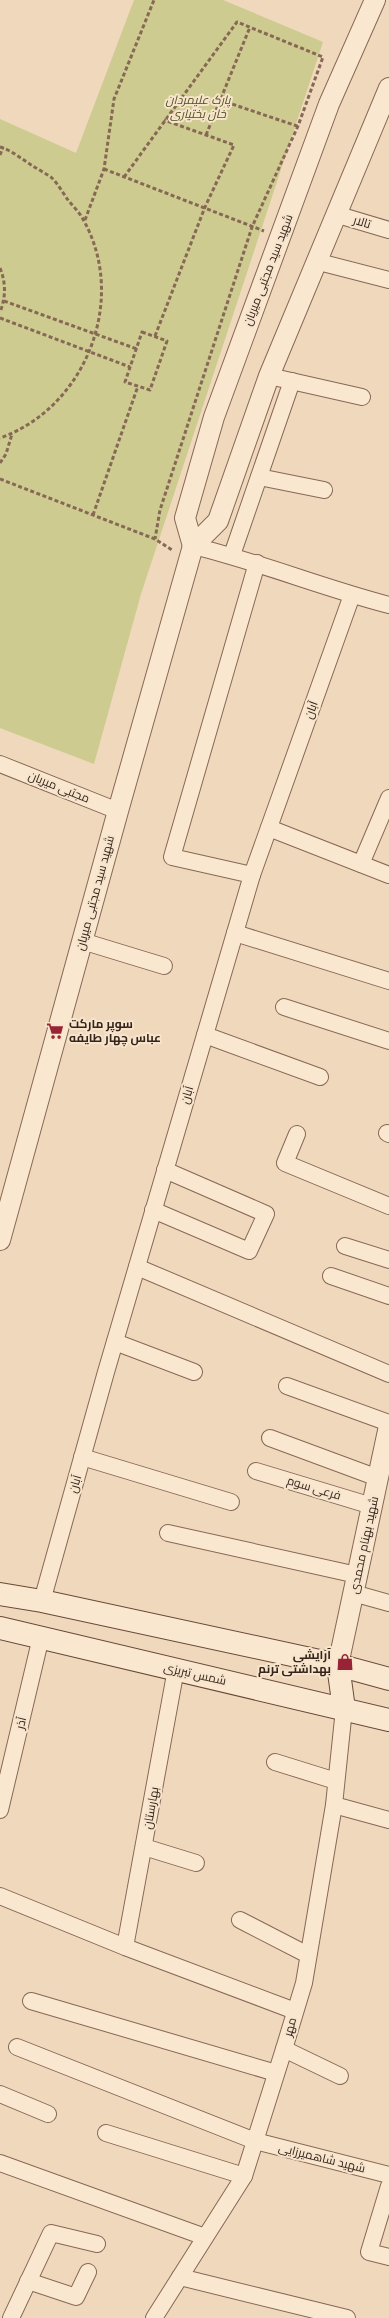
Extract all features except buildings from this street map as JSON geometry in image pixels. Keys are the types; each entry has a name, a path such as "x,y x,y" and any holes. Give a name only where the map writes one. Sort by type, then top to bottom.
{"main road":[{"path":"0,1594 42,1601 338,1665 389,1679"},
{"name":"شمس تبریزی","path":"0,1628 389,1720"},
{"path":"338,1665 344,1709"}],"street":[{"name":"شهید سید مجتبی میریان","path":"193,546 185,518 214,417 329,104 375,0"},
{"name":"شهید سید مجتبی میریان","path":"0,1240 193,546 218,521 269,376 315,261 389,88"},
{"name":"تالار","path":"335,214 389,230"},
{"path":"315,261 389,280"},
{"path":"269,376 362,397"},
{"path":"232,555 292,381"},
{"path":"259,477 324,490"},
{"path":"193,546 232,555 352,596 389,605"},
{"path":"252,874 172,857 257,563"},
{"name":"آبان","path":"42,1601 115,1342 252,874 352,596"},
{"name":"مجتبی میریان","path":"0,764 118,811"},
{"path":"361,864 389,798"},
{"path":"269,828 389,875"},
{"path":"235,933 389,981"},
{"path":"82,941 164,966"},
{"path":"284,1007 389,1041"},
{"path":"205,1034 320,1077"},
{"path":"297,1134 285,1162 389,1206"},
{"path":"154,1210 249,1252 266,1214 165,1170"},
{"path":"345,1246 389,1260"},
{"path":"137,1267 389,1374"},
{"path":"331,1276 389,1296"},
{"path":"115,1342 194,1372"},
{"path":"287,1386 389,1424"},
{"name":"شهید بهنام محمدی","path":"338,1665 389,1424"},
{"path":"270,1438 378,1478"},
{"path":"82,1457 231,1502"},
{"name":"فرعی سوم","path":"256,1471 372,1506"},
{"path":"168,1533 355,1584 389,1603"},
{"name":"آذر","path":"0,1810 41,1637"},
{"name":"بهارستان","path":"125,1947 176,1669"},
{"name":"مهر","path":"154,2318 244,2176 284,2049 304,1983 334,1805 344,1709"},
{"path":"275,1762 336,1781"},
{"path":"334,1805 389,1820"},
{"path":"144,1847 196,1864"},
{"path":"0,1896 125,1947 295,2011"},
{"path":"240,1920 308,1955"},
{"path":"31,2001 276,2073"},
{"name":"شهید شاهمیرزایی","path":"17,2047 255,2141 389,2174"},
{"path":"284,2049 340,2076"},
{"path":"0,2094 48,2114"},
{"path":"106,2133 244,2176"},
{"path":"0,2163 205,2238"},
{"path":"389,2186 369,2252 389,2257"},
{"path":"11,2318 51,2233 97,2244"},
{"path":"28,2281 76,2297 88,2272"},
{"path":"180,2277 347,2318"}],"path":[{"path":"84,221 104,169 114,100 154,0"},
{"path":"0,479 155,539 160,510 252,227 298,126 322,57 237,22 124,176"},
{"path":"206,135 250,27"},
{"path":"220,100 298,126"},
{"path":"155,336 205,207 234,145 164,120"},
{"path":"0,155 1,147 52,178 84,221 98,257 102,296 96,335 82,368 62,397 39,418 12,434 0,438"},
{"path":"104,169 252,227"},
{"path":"0,268 5,286 4,301 0,312"},
{"path":"4,301 136,349"},
{"path":"0,318 130,367"},
{"path":"142,332 167,340 150,390 125,382 136,349 142,332"},
{"path":"93,515 138,386"},
{"path":"0,463 6,454 12,434"}],"green space":[{"name":"پارک علیمردان خان بختیاری","path":"134,0 223,0 323,42 141,594 94,764 0,728 0,119 76,153"}],"place":[{"name":"سوپر مارکت عباس چهار طایفه","path":"55,1031"},
{"name":"آرایشی بهداشتی ترنم","path":"345,1662"}]}
